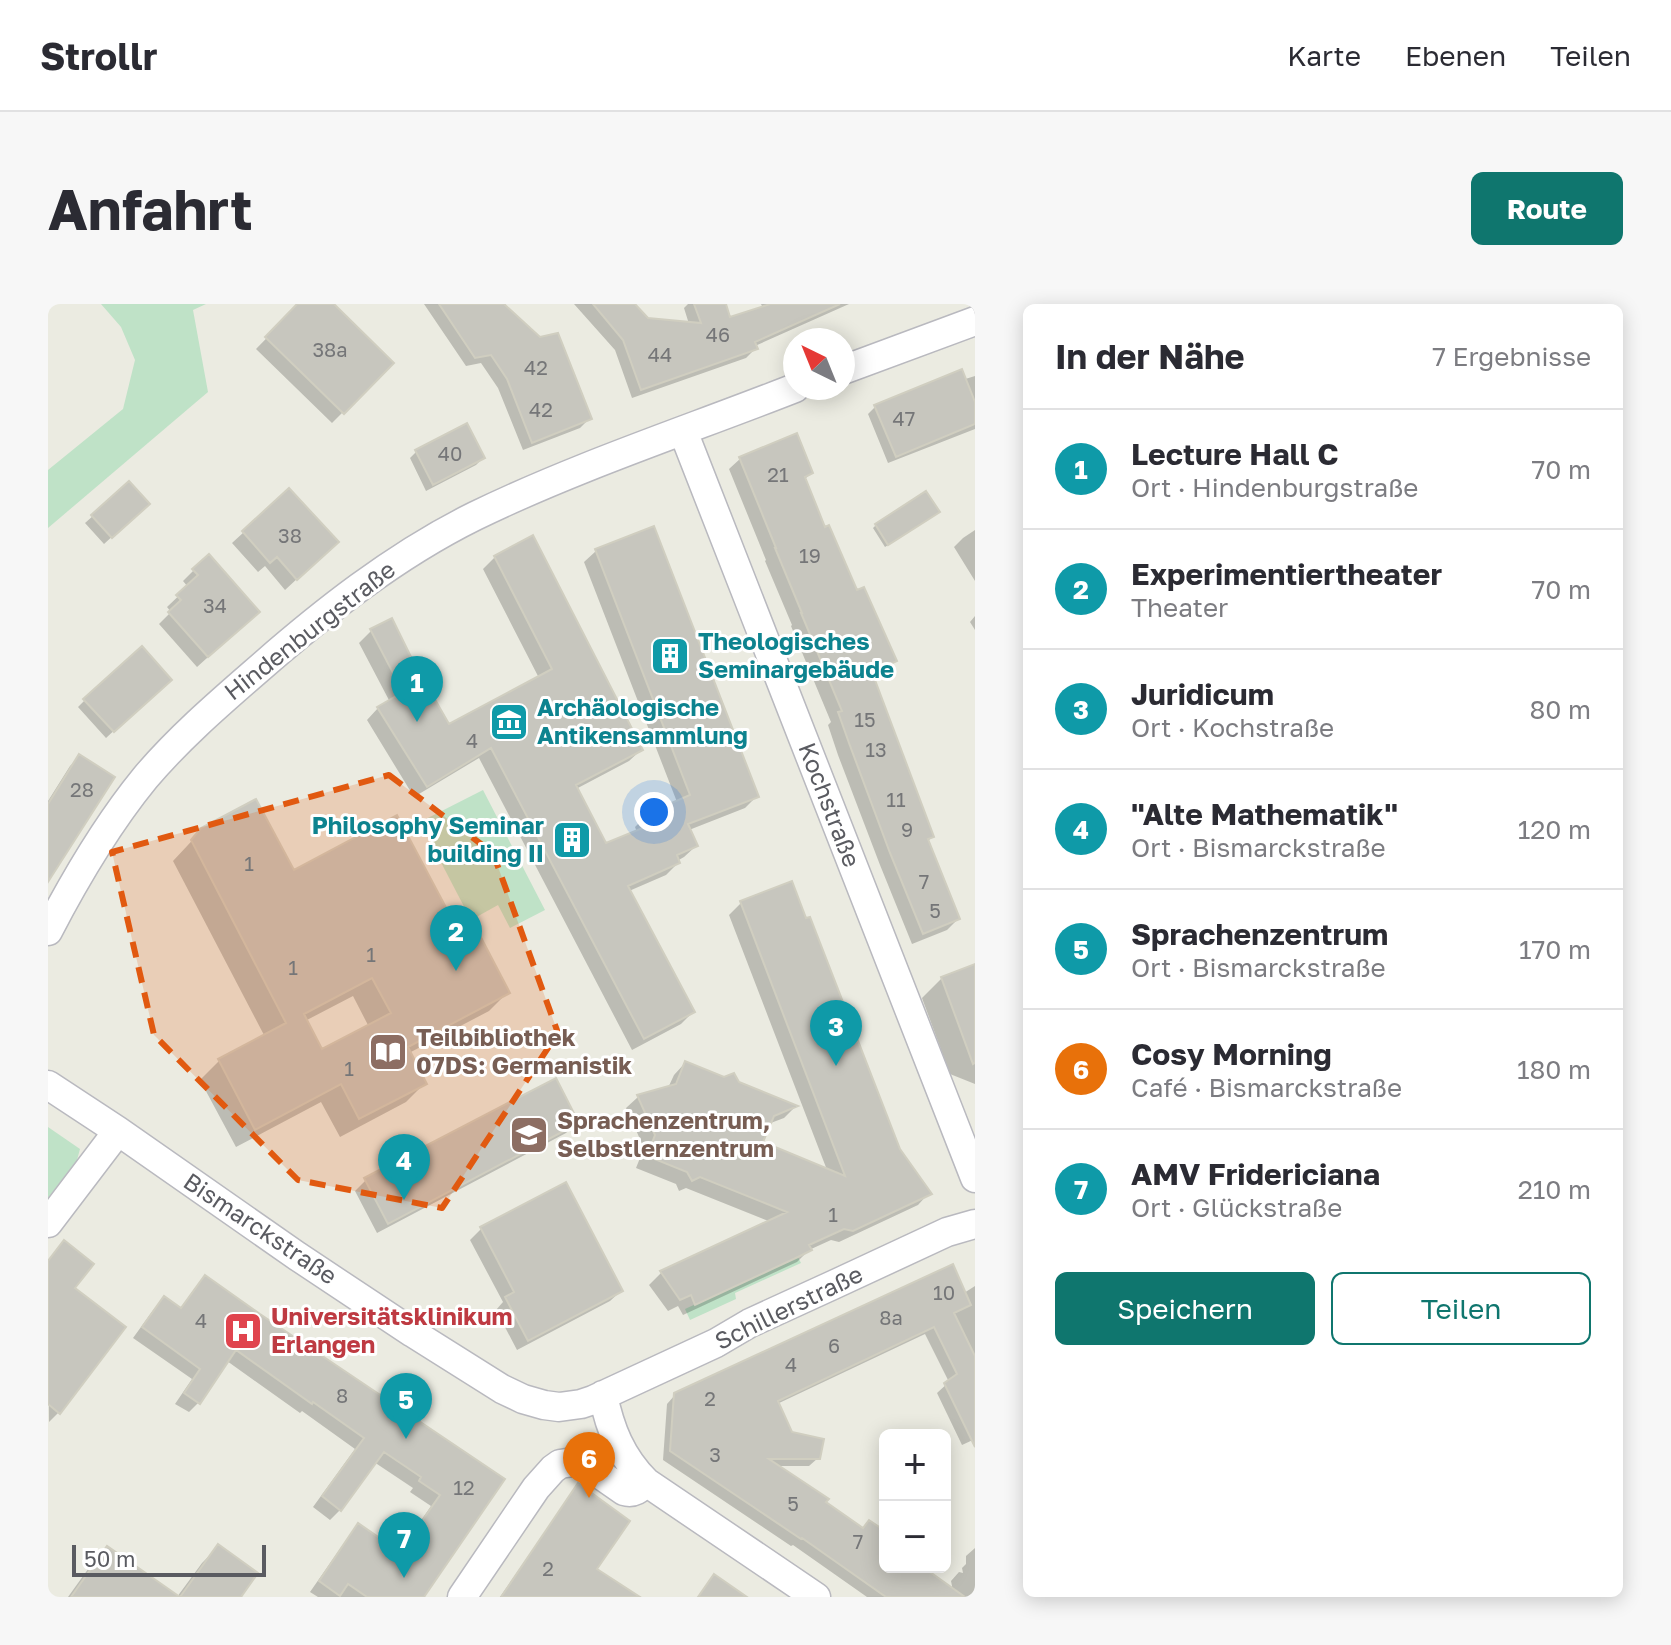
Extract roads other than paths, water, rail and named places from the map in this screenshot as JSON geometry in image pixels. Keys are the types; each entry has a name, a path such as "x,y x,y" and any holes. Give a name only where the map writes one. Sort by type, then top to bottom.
{"street":[{"path":"855,366 975,321"},
{"name":"Hindenburgstraße","path":"48,931 90,858 146,777 211,710 294,638 373,578 474,517 551,483 783,393"},
{"name":"Kochstraße","path":"683,431 975,1178"},
{"name":"Bismarckstraße","path":"48,1085 297,1256 502,1389 523,1399 559,1407 581,1404 603,1395"},
{"path":"48,1223 118,1131"},
{"name":"Schillerstraße","path":"603,1395 947,1232 975,1224"},
{"path":"603,1395 614,1436 626,1459 646,1482 816,1597"},
{"path":"462,1597 536,1488 560,1464 573,1462 588,1466 631,1493 646,1482"}],"place":[{"name":"Theologisches Seminargebäude","path":"670,656"},
{"name":"Lecture Hall C","path":"417,722"},
{"name":"Archäologische Antikensammlung","path":"509,722"},
{"name":"Philosophy Seminar building II","path":"572,840"},
{"name":"Experimentiertheater","path":"456,971"},
{"name":"Teilbibliothek 07DS: Germanistik","path":"388,1052"},
{"name":"Juridicum","path":"836,1066"},
{"name":"Sprachenzentrum, Selbstlernzentrum","path":"529,1135"},
{"name":"\"Alte Mathematik\"","path":"404,1200"},
{"name":"Universitätsklinikum Erlangen","path":"243,1331"},
{"name":"Sprachenzentrum","path":"406,1439"},
{"name":"Cosy Morning","path":"589,1498"},
{"name":"AMV Fridericiana","path":"404,1578"}]}
